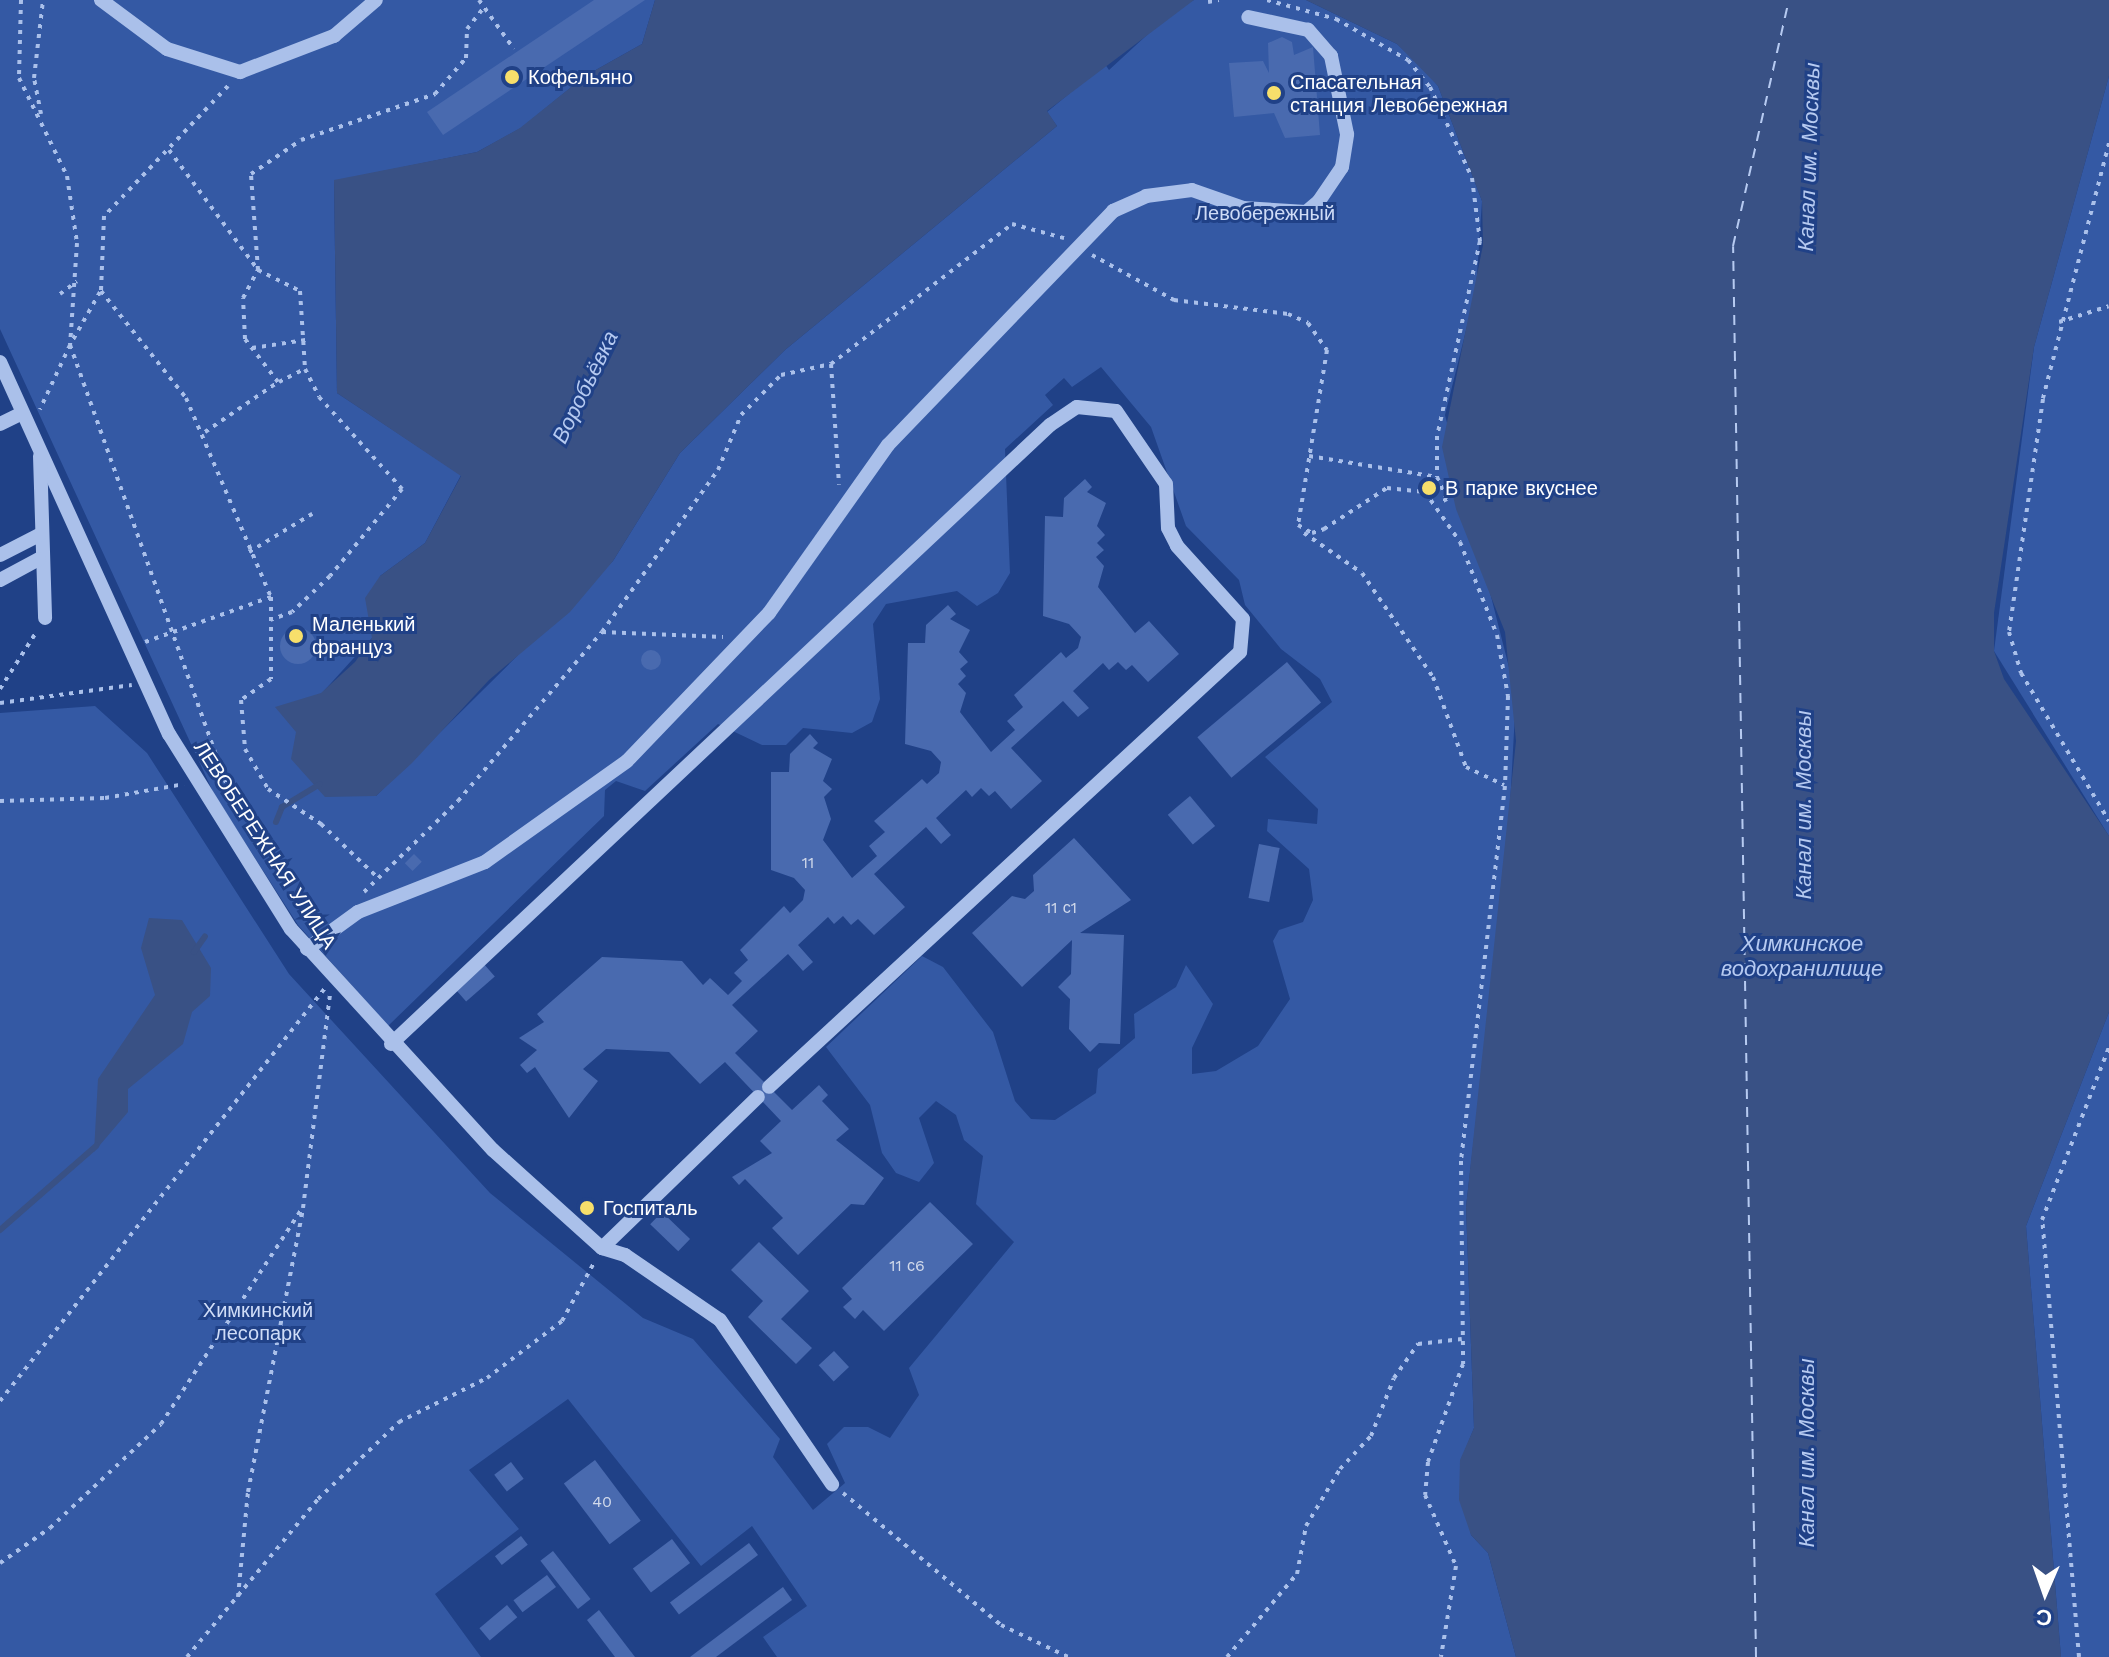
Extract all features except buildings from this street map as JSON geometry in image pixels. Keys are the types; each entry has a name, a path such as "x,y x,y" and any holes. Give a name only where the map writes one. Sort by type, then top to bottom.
{"street":[{"path":"101,0 167,49 240,72 334,36 376,0"},
{"path":"307,949 358,912 485,862 627,761 745,638 888,445 993,328 1082,246 1113,211 1146,196 1192,190 1243,208 1306,212 1333,187 1347,134 1331,56 1308,30 1248,17"},
{"name":"ЛЕВОБЕРЕЖНАЯ УЛИЦА","path":"0,362 144,678 196,780 307,949 331,980 391,1044 602,1248 625,1255 720,1320 832,1484"},
{"path":"391,1044 1050,425 1077,407 1116,411 1166,484 1168,528 1177,546 1243,619 1240,652 763,1092 602,1248"},
{"path":"0,424 24,417"},
{"path":"41,452 39,559 45,618"},
{"path":"0,555 39,535"},
{"path":"0,580 39,559"}],"path":[{"path":"21,0 19,78 41,116 67,176 77,281 70,345 234,806"},
{"path":"41,116 34,78 43,0"},
{"path":"479,0 514,49"},
{"path":"1208,2 1219,0"},
{"path":"1267,0 1336,19 1408,60 1430,87 1472,178 1480,241 1442,406 1437,477 1447,499 1439,503"},
{"path":"278,382 252,348 243,298 258,270 251,174 301,140 435,94 466,58 467,29 484,7"},
{"path":"24,417 50,395 70,345 101,291 104,216 240,72"},
{"path":"2109,143 2058,323 2009,632 2021,673 2109,821"},
{"path":"169,150 258,270 300,291 306,340 305,369 334,419 402,489 330,576 292,612 270,620"},
{"path":"358,898 458,801 602,632 718,470 741,415 781,375 831,364 1012,224 1082,246 1100,263 1174,300 1288,314 1308,323 1327,350 1297,515 1303,531 1362,573 1433,677 1466,767 1505,786"},
{"path":"60,294 77,281"},
{"path":"101,291 205,432 249,552 271,597 271,679 241,700 245,749 268,789 321,824 377,877"},
{"path":"2058,323 2109,306"},
{"path":"252,348 306,340"},
{"path":"831,364 834,467 844,508"},
{"path":"205,432 278,382 305,369"},
{"path":"1309,456 1437,477"},
{"path":"1303,531 1324,529 1387,488 1425,492 1439,503 1497,635 1508,696 1505,786 1461,1161 1463,1364 1428,1462 1425,1495 1456,1566 1441,1657"},
{"path":"249,552 312,514"},
{"path":"144,643 271,597"},
{"path":"0,689 45,618"},
{"path":"602,632 745,638"},
{"path":"0,703 105,694 144,678"},
{"path":"0,801 171,789"},
{"path":"238,1597 248,1492 303,1208 331,980"},
{"path":"0,1401 331,980"},
{"path":"2079,1657 2042,1220 2109,1047"},
{"path":"0,1563 50,1528 161,1424 303,1208"},
{"path":"187,1657 318,1499 399,1422 487,1378 562,1321 602,1248"},
{"path":"1227,1657 1297,1574 1306,1526 1340,1469 1371,1436 1394,1378 1418,1344 1462,1339"},
{"path":"832,1484 1001,1625 1068,1657"}],"green space":[{"path":"0,0 655,0 642,44 585,76 521,128 477,152 334,181 337,393 461,475 425,543 380,576 372,638 322,693 376,796 613,561 680,453 785,350 1057,126 1047,112 1105,64 1109,70 1174,10 1194,0 1306,0 1397,44 1419,64 1438,86 1482,201 1476,290 1445,415 1516,695 1508,843 1466,1207 1474,1428 1461,1460 1471,1535 1488,1553 1516,1657 777,1657 763,1637 807,1606 752,1526 701,1566 568,1399 469,1470 519,1529 435,1594 481,1657 0,1657 0,713 95,706 147,753 289,974 490,1193 643,1318 693,1339 780,1439 773,1457 813,1510 845,1483 827,1444 844,1427 868,1427 890,1438 919,1395 909,1368 1014,1242 976,1204 983,1156 964,1140 956,1115 936,1101 919,1118 934,1163 919,1182 896,1173 882,1153 870,1105 826,1047 922,956 943,967 993,1032 1015,1101 1031,1119 1055,1120 1096,1093 1098,1069 1135,1038 1134,1014 1176,987 1186,965 1213,1004 1192,1048 1192,1074 1216,1071 1258,1046 1290,999 1273,941 1279,930 1303,922 1313,900 1309,869 1267,831 1268,819 1317,824 1318,809 1265,757 1332,702 1320,679 1281,649 1245,605 1239,580 1186,526 1151,427 1101,367 1072,387 1064,378 1045,395 1053,405 1005,449 1010,573 998,593 977,606 957,591 886,604 873,624 880,699 872,722 852,733 803,728 786,745 762,745 718,724 645,791 616,781 605,790 604,816 388,1026 298,925 214,794 0,329"},
{"path":"2109,76 2109,836 1994,651 2034,347"},
{"path":"2109,1012 2109,1657 2061,1657 2026,1226"}],"water":[{"path":"655,0 1194,0 1047,111 1057,126 785,350 680,453 613,561 570,612 489,680 412,763 376,796 325,797 291,759 296,732 275,707 321,693 355,662 372,638 365,598 380,576 425,543 461,476 337,393 334,180 477,152 520,128 585,76 642,44"},
{"name":"Химкинское водохранилище","path":"1306,0 2109,0 2109,76 2034,347 1994,613 1994,651 2004,679 2109,836 2109,1012 2026,1226 2061,1657 1516,1657 1488,1553 1471,1535 1459,1500 1460,1460 1474,1428 1466,1207 1516,741 1505,632 1456,509 1442,447 1483,245 1482,201 1438,86 1397,44"},
{"path":"149,918 182,920 211,968 210,996 192,1012 183,1044 128,1089 128,1112 94,1152 98,1079 155,995 141,948"}],"waterway":[{"name":"Воробьёвка","path":"276,822 282,807 320,784"},
{"name":"Воробьёвка","path":"194,952 205,936"},
{"name":"Воробьёвка","path":"0,1230 96,1146"}],"ferry route":[{"path":"1756,1657 1733,246 1789,0"}],"place":[{"name":"Кофельяно","path":"512,77"},
{"name":"Спасательная станция Левобережная","path":"1274,93"},
{"name":"В парке вкуснее","path":"1429,488"},
{"name":"Маленький француз","path":"296,636"},
{"name":"Госпиталь","path":"587,1208"}],"water label":[{"name":"Канал им. Москвы","path":"1809,157"},
{"name":"Канал им. Москвы","path":"1804,805"},
{"name":"Канал им. Москвы","path":"1807,1453"}],"park label":[{"name":"Левобережный","path":"1265,213"},
{"name":"Химкинский лесопарк","path":"258,1322"}]}
